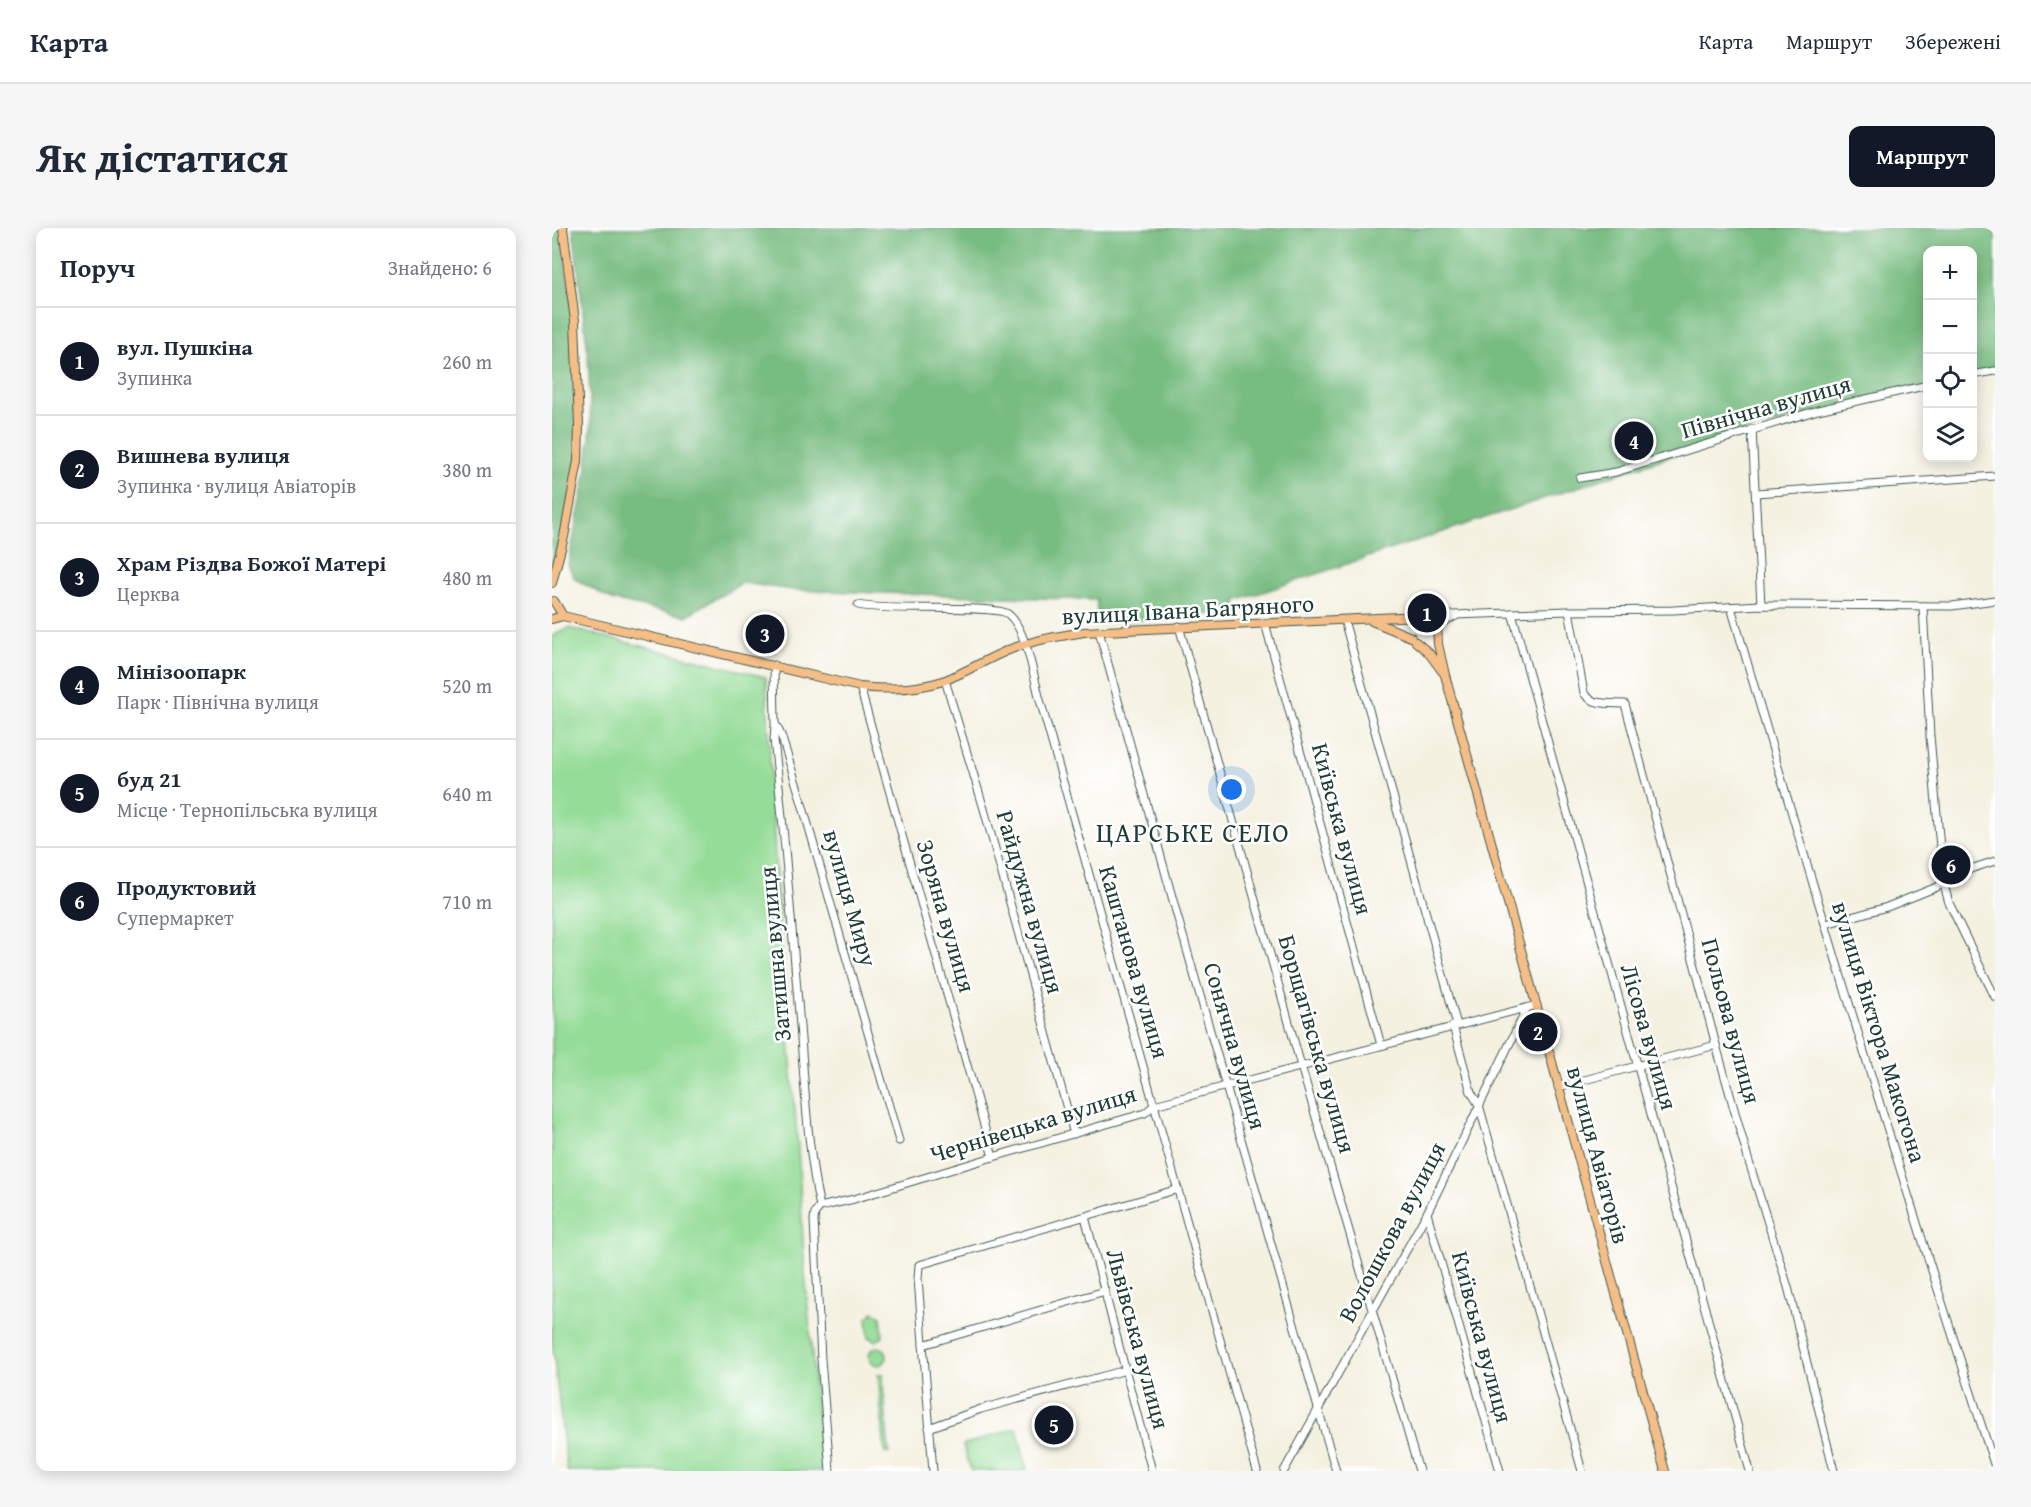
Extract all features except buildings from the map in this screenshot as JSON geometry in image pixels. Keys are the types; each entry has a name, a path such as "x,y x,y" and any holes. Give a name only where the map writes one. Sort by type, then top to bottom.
{"main road":[{"path":"552,583 564,537 578,461 579,382 575,321 563,228"},
{"path":"552,588 553,600 563,616"},
{"name":"вулиця Івана Багряного","path":"552,619 563,616 860,687 897,689 929,685 945,680 1024,645 1063,635 1179,626 1421,616"},
{"path":"1421,616 1434,620 1438,633 1428,644 1413,639 1411,624 1421,616"},
{"name":"вулиця Івана Багряного","path":"1366,619 1413,639"},
{"name":"вулиця Авіаторів","path":"1438,633 1445,675 1665,1471"},
{"name":"вулиця Авіаторів","path":"1413,639 1428,652 1445,675"}],"street":[{"path":"1977,374 1995,371"},
{"name":"Північна вулиця","path":"1580,478 1616,472 1818,410 1923,386"},
{"path":"1752,429 1761,605"},
{"path":"1756,493 1995,476"},
{"name":"вулиця Івана Багряного","path":"1421,616 1761,605 1952,606 1995,600"},
{"name":"Каштанова вулиця","path":"858,605 906,610 995,609 1010,615 1017,626 1257,1471"},
{"path":"1923,606 1930,736 1943,881 1949,903 1995,997"},
{"name":"вулиця Віктора Макогона","path":"1731,607 1844,989 1936,1288 1995,1467"},
{"name":"Польова вулиця","path":"1569,611 1584,693 1594,702 1625,704 1716,1045 1788,1287 1833,1471"},
{"name":"Лісова вулиця","path":"1512,612 1750,1471"},
{"path":"1438,633 1442,623 1461,614"},
{"path":"1344,620 1472,1092 1479,1105 1582,1471"},
{"name":"Київська вулиця","path":"1265,623 1381,1045"},
{"name":"Борщагівська вулиця","path":"1179,626 1301,1066 1419,1471"},
{"name":"Сонячна вулиця","path":"1100,631 1177,915 1336,1471"},
{"name":"вулиця Миру","path":"774,665 775,723 799,793 899,1141"},
{"name":"Райдужна вулиця","path":"945,680 984,809 1074,1134"},
{"name":"Зоряна вулиця","path":"860,687 993,1157"},
{"name":"Затишна вулиця","path":"775,723 774,740 784,827 814,1181 820,1207"},
{"path":"1826,924 1887,907 1937,887 1952,875 1995,861"},
{"name":"Чернівецька вулиця","path":"820,1207 1145,1113 1154,1105 1537,1005"},
{"name":"Волошкова вулиця","path":"1284,1471 1427,1213 1527,1008"},
{"path":"1558,1087 1716,1045"},
{"path":"933,1471 919,1265 1178,1189"},
{"path":"820,1207 814,1213 814,1220 821,1359 830,1471"},
{"name":"Київська вулиця","path":"1427,1213 1500,1471"},
{"name":"Львівська вулиця","path":"1085,1217 1152,1471"},
{"path":"923,1345 1105,1291"},
{"path":"929,1428 981,1409 1126,1370"}],"green space":[{"path":"552,228 560,228 575,321 578,461 552,583"},
{"path":"573,228 1995,228 1995,371 1977,374 1977,246 1923,246 1923,386 1752,429 1236,601 1237,612 1097,623 1097,600 794,590 742,583 686,616 612,600 575,579 568,565 586,475 591,427 588,354"},
{"path":"569,628 766,677 777,894 822,1471 567,1471 552,1341 552,636"},
{"path":"874,1312 881,1316 883,1337 876,1341 869,1337 867,1318"},
{"path":"874,1347 882,1347 887,1352 885,1363 874,1365 869,1360 869,1352"},
{"path":"878,1374 882,1374 889,1453 885,1453"},
{"path":"1017,1428 1027,1469 971,1471 963,1445"}],"place":[{"name":"Мінізоопарк","path":"1634,441"},
{"name":"вул. Пушкіна","path":"1427,613"},
{"name":"Храм Різдва Божої Матері","path":"765,634"},
{"name":"Продуктовий","path":"1951,865"},
{"name":"Вишнева вулиця","path":"1538,1032"},
{"name":"буд 21","path":"1054,1425"}],"district":[{"name":"ЦАРСЬКЕ СЕЛО","path":"1193,833"}]}
